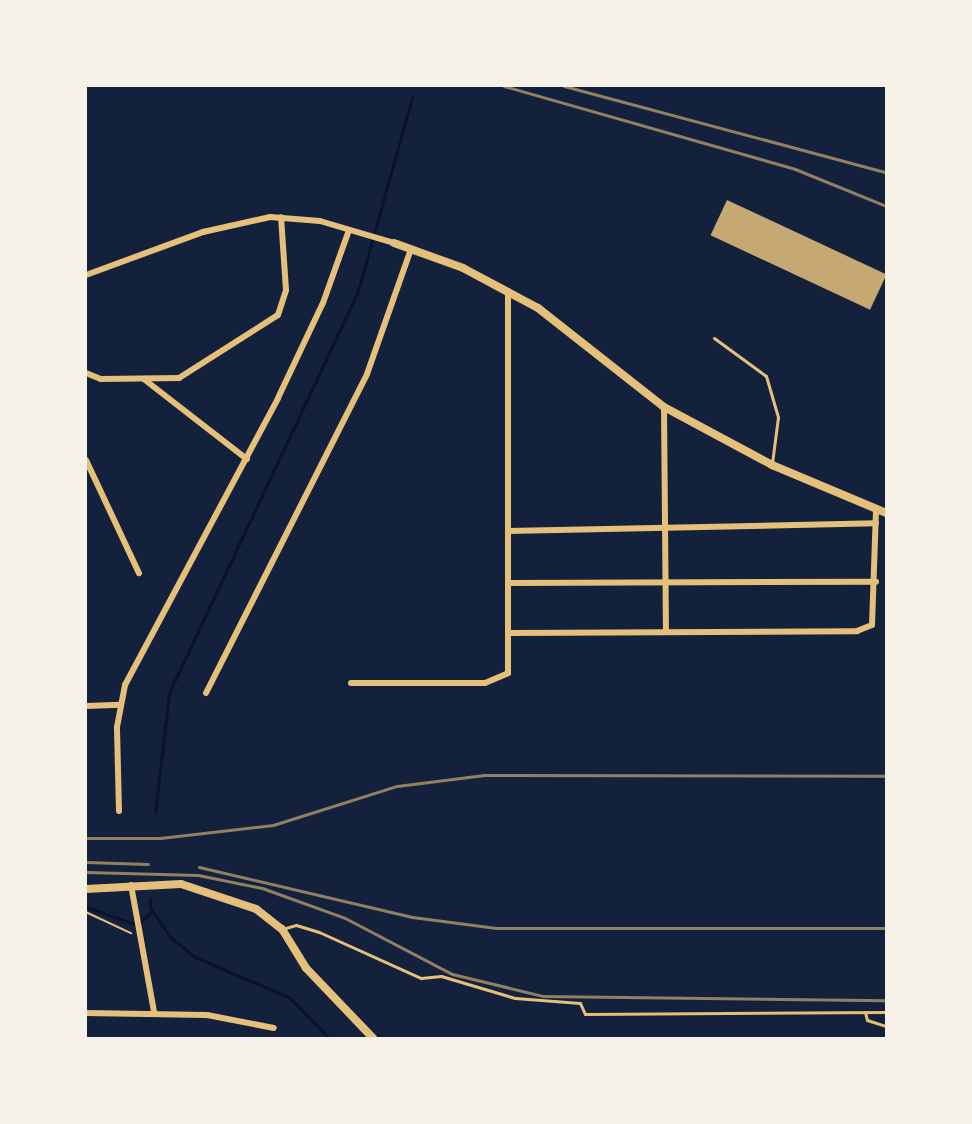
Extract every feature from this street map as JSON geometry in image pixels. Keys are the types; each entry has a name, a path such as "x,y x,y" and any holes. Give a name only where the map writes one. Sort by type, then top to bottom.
{"street":[{"path":"86,373 101,380 145,380 186,376 278,315 286,290 281,217"},
{"path":"86,275 203,232 281,217 358,232 411,249 508,291 570,330 664,407 772,465 886,513"},
{"path":"119,810 120,705 133,666 247,459 318,314 349,230"},
{"path":"206,693 367,374 411,249"},
{"path":"351,683 498,680 511,663 508,531 508,291"},
{"path":"145,380 247,459"},
{"path":"664,407 666,632"},
{"path":"86,460 139,573"},
{"path":"86,480 93,476"},
{"path":"510,633 857,631 872,625 876,582 876,509"},
{"path":"508,531 665,524 876,523"},
{"path":"509,583 666,580 876,582"},
{"path":"86,706 120,705"},
{"path":"86,889 164,883 224,895 282,929 306,968 373,1038"},
{"path":"131,885 136,928 154,1012"},
{"path":"86,1013 154,1012 218,1016 274,1028"}],"lane":[{"path":"714,338 754,364 772,388 778,417 772,465"},
{"path":"282,929 296,925 319,932 421,978 441,976 515,998 580,1003 585,1014 886,1012"},
{"path":"865,1011 867,1020 886,1026"}],"path":[{"path":"86,912 136,928"}],"building":[{"path":"727,200 886,274 870,310 711,235"}],"waterway":[{"path":"155,813 169,693 358,291 412,97"},
{"path":"150,898 150,907 170,937 195,957 290,998 329,1038"},
{"path":"86,907 137,925 152,911"}],"railway":[{"path":"504,86 795,169 886,206"},
{"path":"564,86 886,172"},
{"path":"86,838 160,838 273,825 397,786 484,775 886,776"},
{"path":"86,862 148,864"},
{"path":"199,867 412,917 496,928 886,928"},
{"path":"86,872 198,875 262,888 345,918 452,974 543,996 886,1000"}]}
